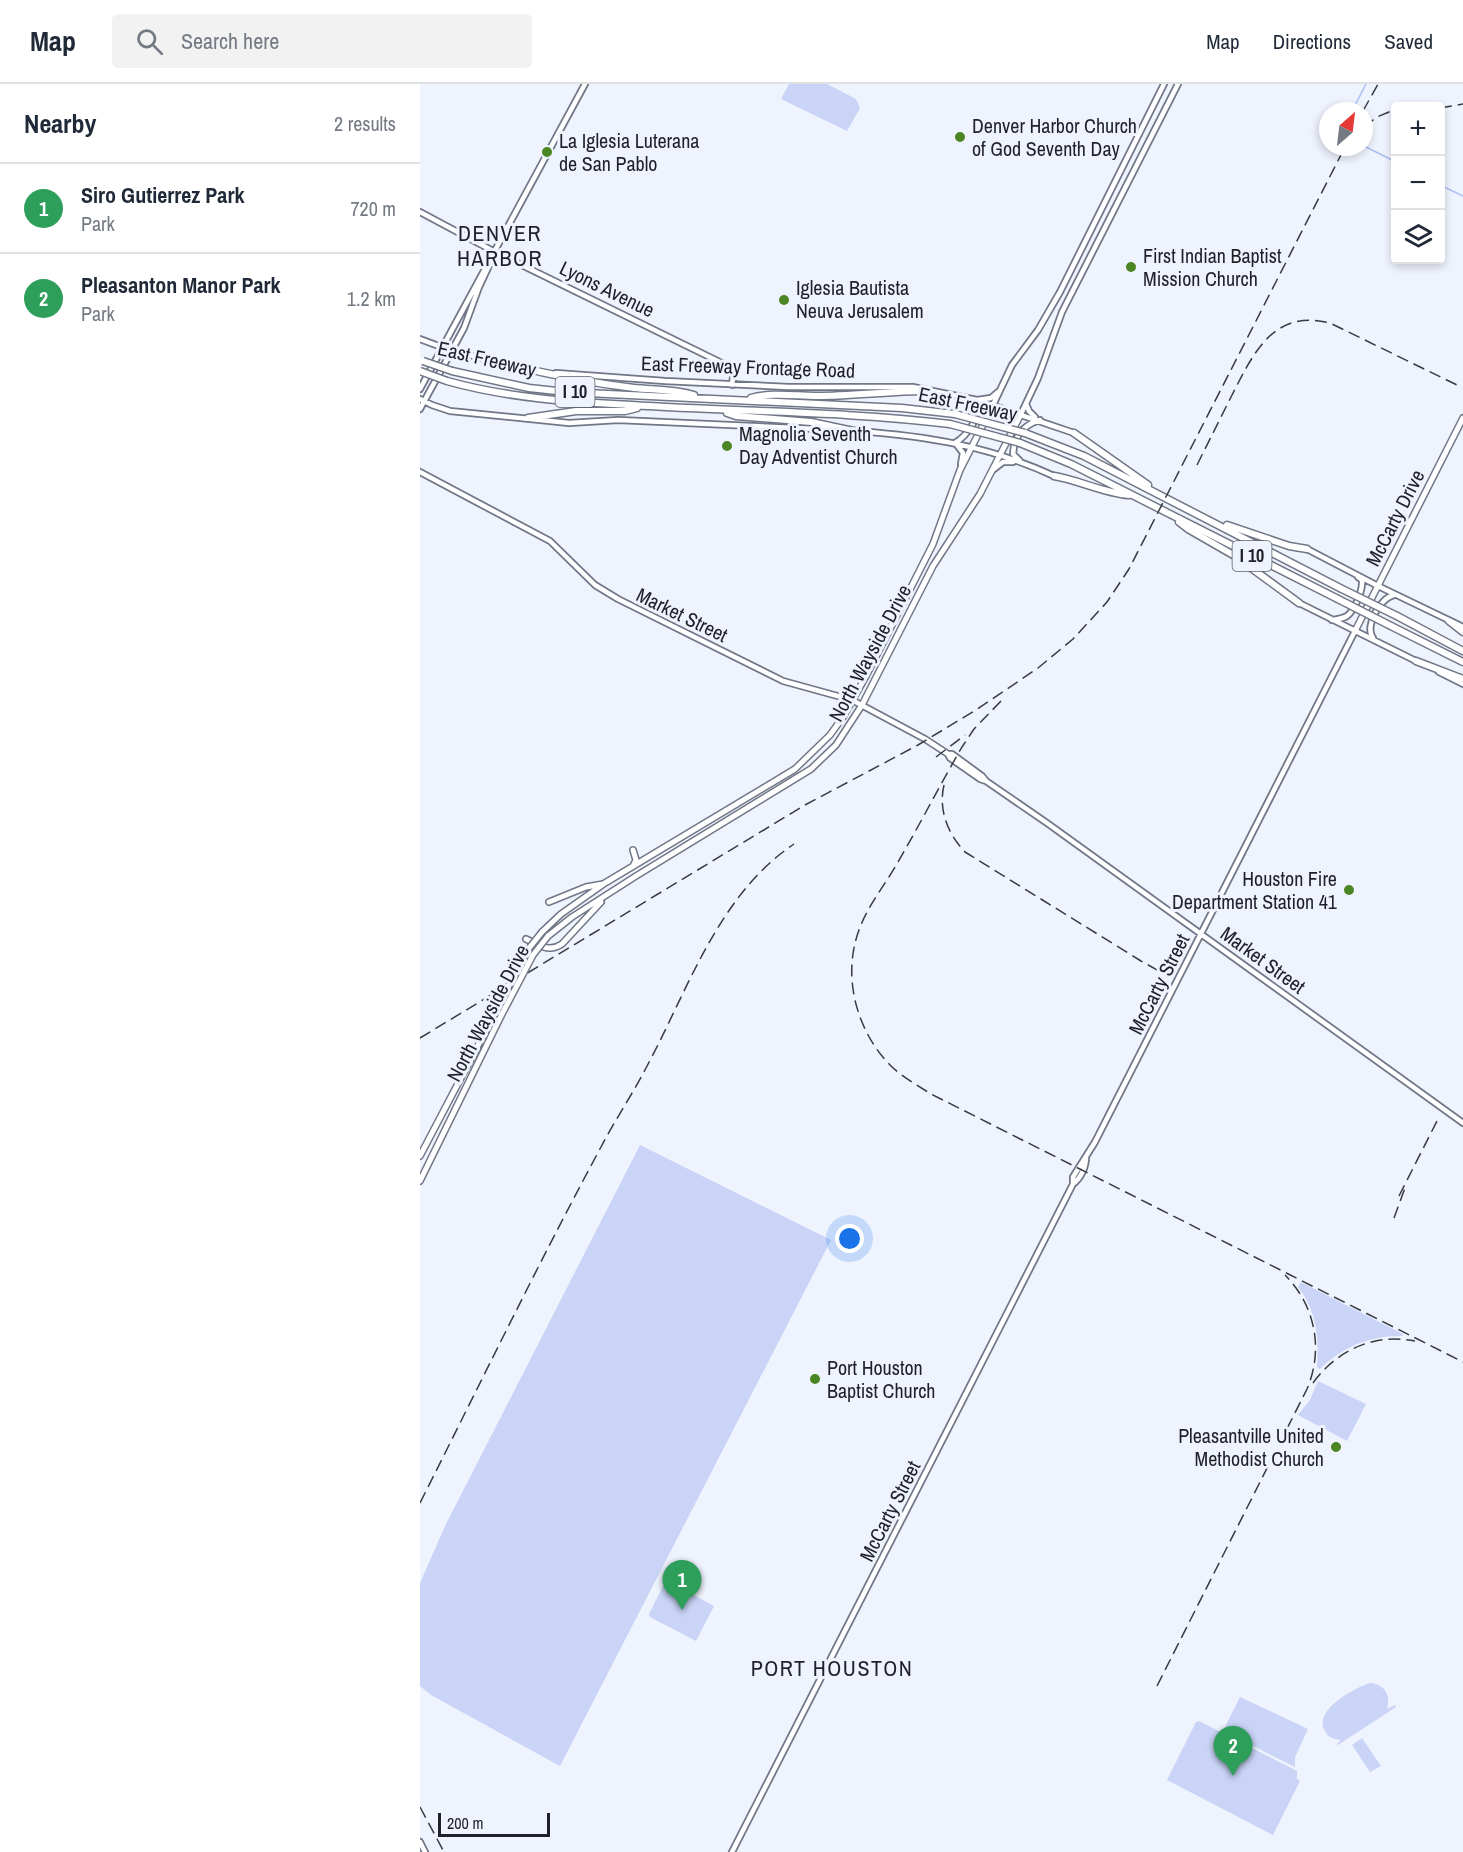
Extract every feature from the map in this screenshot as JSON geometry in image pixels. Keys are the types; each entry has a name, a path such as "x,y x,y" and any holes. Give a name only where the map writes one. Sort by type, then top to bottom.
{"highway":[{"name":"East Freeway","path":"422,361 538,389 902,408 955,414 1025,433 1084,456 1463,651"},
{"path":"511,365 575,380 681,391 700,398"},
{"name":"East Freeway","path":"420,371 482,390 541,400 892,417 950,424 1020,443 1051,454 1463,662"},
{"path":"746,400 762,395 816,396 927,390"},
{"path":"528,418 576,411 625,411 644,406"},
{"path":"718,410 736,416 811,422 858,432"},
{"path":"1074,433 1128,473 1182,506"},
{"path":"1054,477 1131,495"},
{"path":"1192,511 1241,531 1289,546 1307,549"},
{"path":"1169,514 1188,529 1235,556 1299,603"},
{"path":"1449,621 1463,632"},
{"path":"1416,661 1463,679"}],"main road":[{"path":"420,409 422,400 464,328 495,252 585,84"},
{"name":"North Wayside Drive","path":"420,1156 518,967 542,932 561,914 605,883 795,769 830,735 852,700 933,544 960,470 1012,365 1038,330 1060,292 1164,84"},
{"name":"North Wayside Drive","path":"420,1181 526,968 548,936 572,917 811,769 836,745 862,705 933,566 980,494 1038,378 1062,312 1178,84"},
{"name":"Lyons Avenue","path":"420,212 495,252 734,369 732,385"},
{"path":"420,389 483,270 495,252"},
{"name":"East Freeway Frontage Road","path":"420,339 452,351 511,365 577,375 732,385 897,386 927,390 977,400 1074,433"},
{"path":"955,443 965,436 978,412 977,400 990,398 1000,390"},
{"path":"422,400 450,411 569,423 618,420 915,435 1000,455 1054,477"},
{"path":"1026,404 1033,416 1040,420"},
{"name":"McCarty Drive","path":"1355,631 1463,418"},
{"path":"1022,463 1013,454 1014,448 1025,426 1040,420"},
{"path":"955,443 963,453 960,470"},
{"path":"992,470 1003,462 1022,463"},
{"name":"Market Street","path":"420,472 550,541 595,585 618,599 783,681 852,700 948,754 950,758 986,781 1463,1123"},
{"path":"1307,549 1463,627"},
{"path":"1332,620 1349,614 1362,589 1362,580 1355,574"},
{"path":"1376,642 1370,634 1370,624 1384,600 1396,595"},
{"path":"1299,603 1463,684"},
{"name":"McCarty Street","path":"732,1852 1074,1184 1079,1180 1086,1164 1086,1158 1355,631"},
{"path":"632,868 636,860 633,850"},
{"path":"549,902 586,887 605,883"},
{"path":"526,939 546,948 556,948 607,896"},
{"path":"420,1842 425,1852"}],"shaded area":[{"path":"789,84 827,84 856,99 860,108 847,131 781,99"},
{"path":"640,1145 831,1240 560,1766 431,1695 420,1686 420,1583 445,1526"},
{"path":"1301,1282 1403,1334 1402,1336 1368,1340 1358,1344 1338,1354 1320,1369 1317,1367 1318,1345 1313,1315 1298,1287"},
{"path":"1318,1381 1366,1404 1347,1441 1298,1415 1310,1400"},
{"path":"666,1580 714,1606 696,1641 650,1617 649,1614"},
{"path":"1370,1683 1380,1686 1386,1692 1387,1709 1395,1705 1396,1707 1338,1745 1341,1740 1330,1737 1325,1731 1324,1716 1329,1708 1345,1695"},
{"path":"1240,1697 1308,1729 1295,1757 1295,1767 1223,1731"},
{"path":"1199,1721 1297,1771 1297,1779 1300,1781 1273,1835 1167,1780 1196,1722"},
{"path":"1362,1738 1381,1766 1370,1772 1352,1745"}],"waterway":[{"path":"1357,102 1366,84"},
{"path":"1373,150 1391,160"},
{"path":"1445,187 1463,196"}],"railway":[{"path":"1368,102 1378,84"},
{"path":"1445,107 1463,104"},
{"path":"1373,120 1391,111"},
{"path":"420,1038 805,805 918,745 976,710 1038,668 1073,639 1107,602 1129,569 1340,156"},
{"path":"1197,465 1256,352 1266,339 1293,322 1310,320 1330,323 1457,385"},
{"path":"1001,701 974,729 962,747 898,862 867,912 859,930 854,948 852,984 861,1019 878,1051 890,1065 931,1094 1463,1362"},
{"path":"936,757 965,735"},
{"path":"944,785 942,803 946,821 965,852 1168,976"},
{"path":"420,1503 555,1235 606,1137 646,1068 707,946 745,890 768,865 794,844"},
{"path":"1399,1196 1438,1119"},
{"path":"1394,1218 1405,1188"},
{"path":"1157,1686 1307,1389 1312,1374 1315,1359 1314,1328 1303,1300 1285,1275"},
{"path":"1313,1383 1333,1361 1358,1347 1385,1340 1415,1341"},
{"path":"420,1807 444,1852"}],"place":[{"name":"Denver Harbor Church of God Seventh Day","path":"960,137"},
{"name":"La Iglesia Luterana de San Pablo","path":"547,152"},
{"name":"First Indian Baptist Mission Church","path":"1131,267"},
{"name":"Iglesia Bautista Neuva Jerusalem","path":"784,300"},
{"name":"Magnolia Seventh Day Adventist Church","path":"727,446"},
{"name":"Houston Fire Department Station 41","path":"1349,890"},
{"name":"Port Houston Baptist Church","path":"815,1379"},
{"name":"Pleasantville United Methodist Church","path":"1336,1447"},
{"name":"Siro Gutierrez Park","path":"682,1610"},
{"name":"Pleasanton Manor Park","path":"1233,1776"}],"district":[{"name":"DENVER HARBOR","path":"500,246"},
{"name":"PORT HOUSTON","path":"832,1668"}]}
